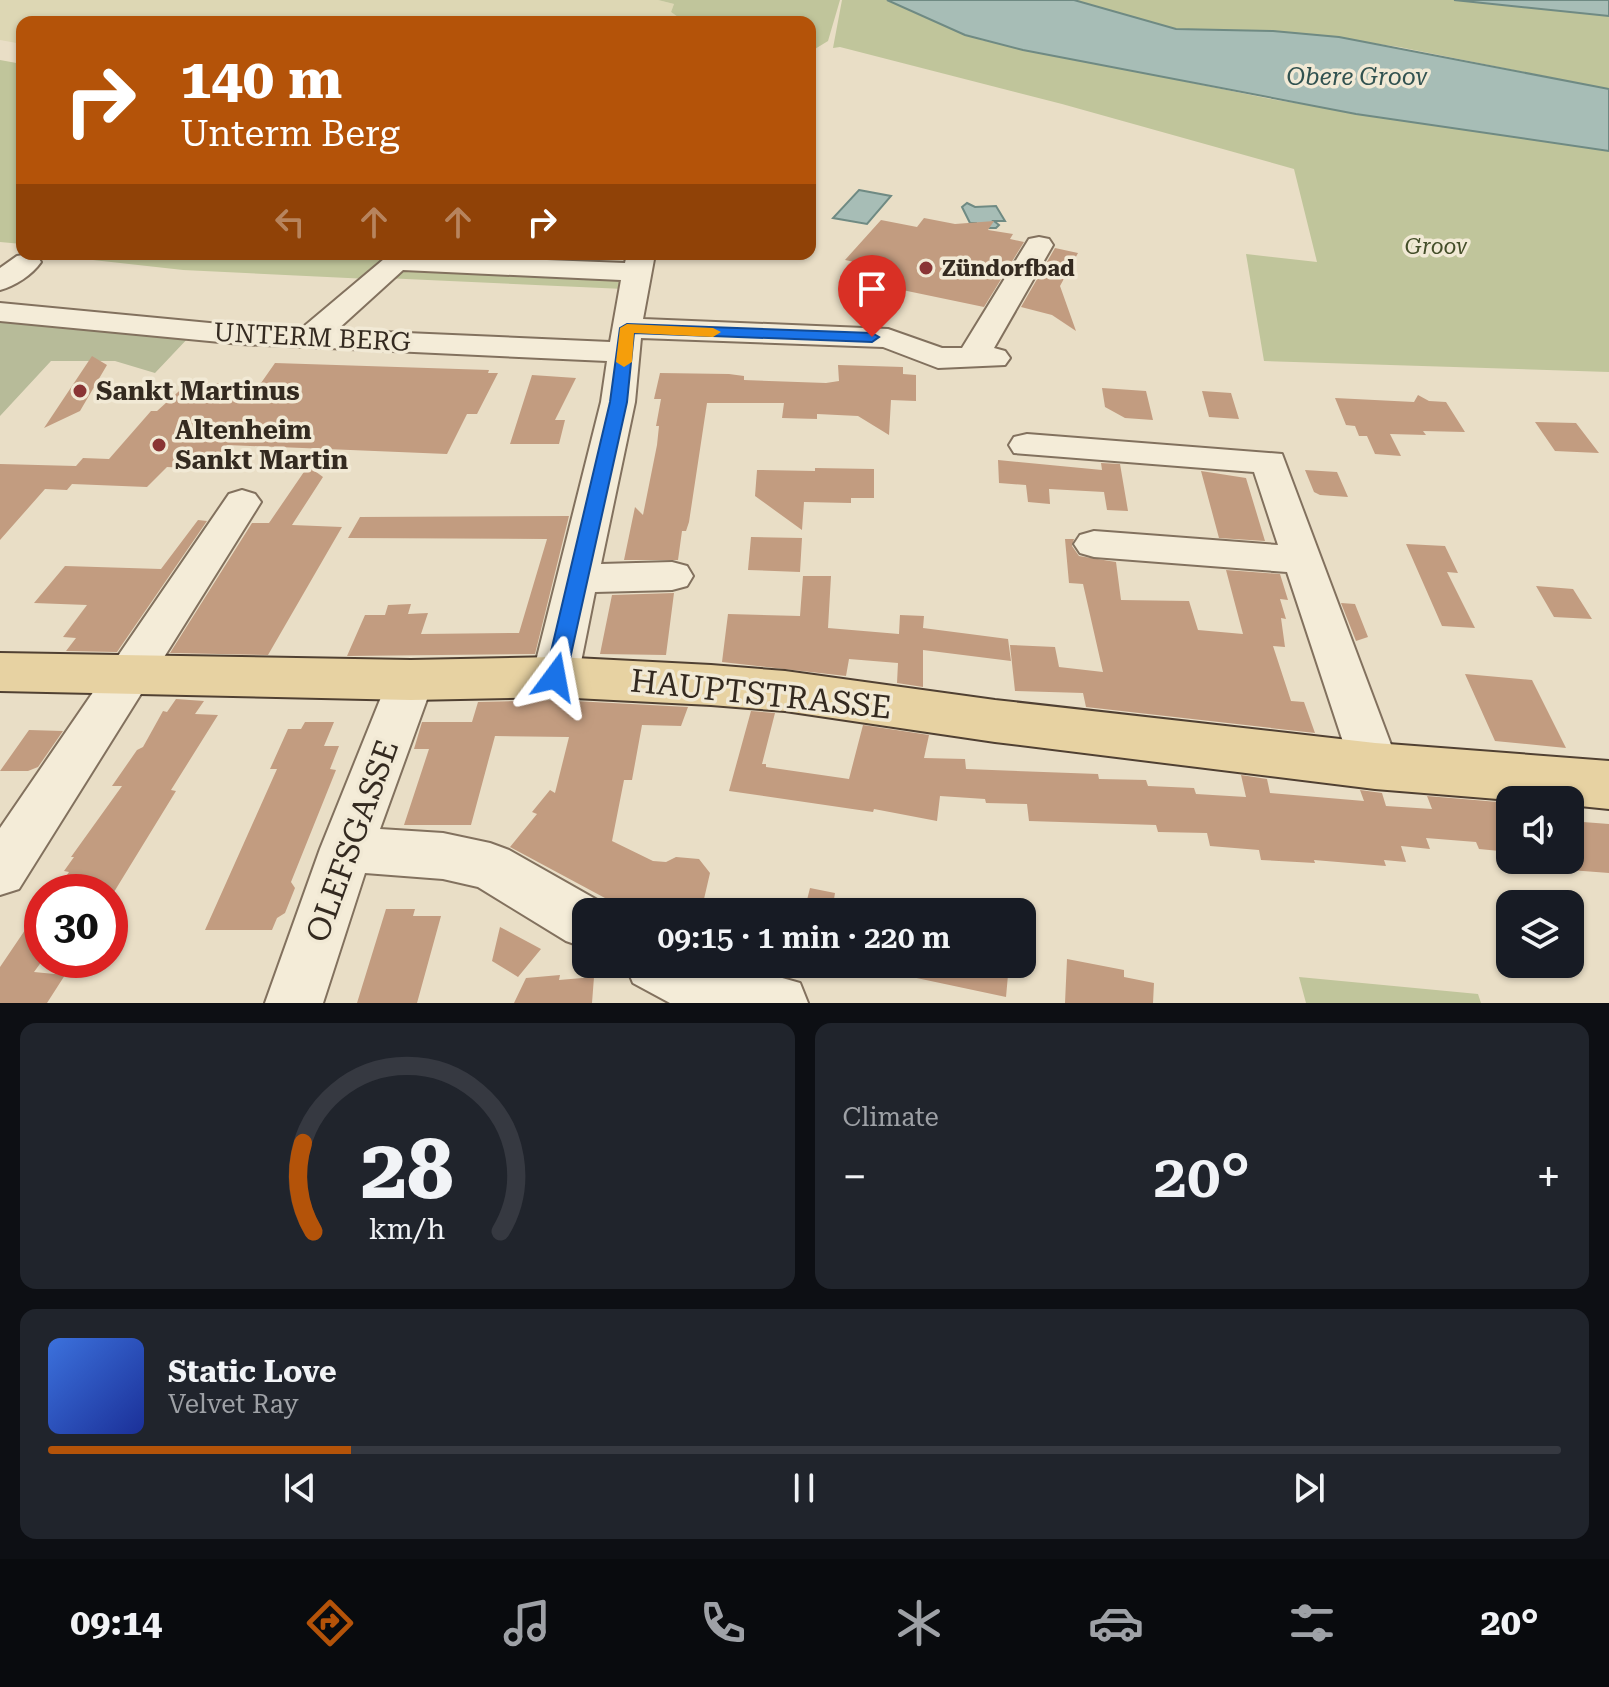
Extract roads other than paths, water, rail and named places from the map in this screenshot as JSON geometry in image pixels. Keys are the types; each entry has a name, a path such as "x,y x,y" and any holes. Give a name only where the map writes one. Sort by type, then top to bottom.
{"main road":[{"name":"HAUPTSTRASSE","path":"0,672 129,677 411,680 555,677 785,691 995,721 1375,766 1609,785"}],"street":[{"name":"UNTERM BERG","path":"0,312 197,332 310,338 626,340 702,345 809,346 888,338 928,355 950,359 983,358 1039,245"},
{"path":"310,338 398,260"},
{"path":"495,260 638,263 618,402 555,677"},
{"path":"0,281 27,262"},
{"path":"1027,445 1269,462 1375,766"},
{"path":"0,872 242,502"},
{"path":"1094,544 1302,560"},
{"path":"578,579 672,576"},
{"name":"OLEFSGASSE","path":"294,1003 346,849 411,680"},
{"path":"346,849 443,856 490,866 572,915"},
{"path":"670,982 779,1003"}],"water":[{"name":"Obere Groov","path":"887,0 1074,0 1176,29 1273,31 1339,37 1609,89 1609,151 1356,114 1023,50 965,35"},
{"path":"1454,0 1609,0 1609,16"},
{"path":"859,190 891,196 867,224 833,218"},
{"path":"967,203 975,207 996,206 1005,221 994,221 999,225 996,228 977,228 976,223 970,223 962,207"}],"place":[{"name":"Zündorfbad","path":"926,268"},
{"name":"Sankt Martinus","path":"80,391"},
{"name":"Altenheim Sankt Martin","path":"159,445"}],"park label":[{"name":"Groov","path":"1436,246"}]}
